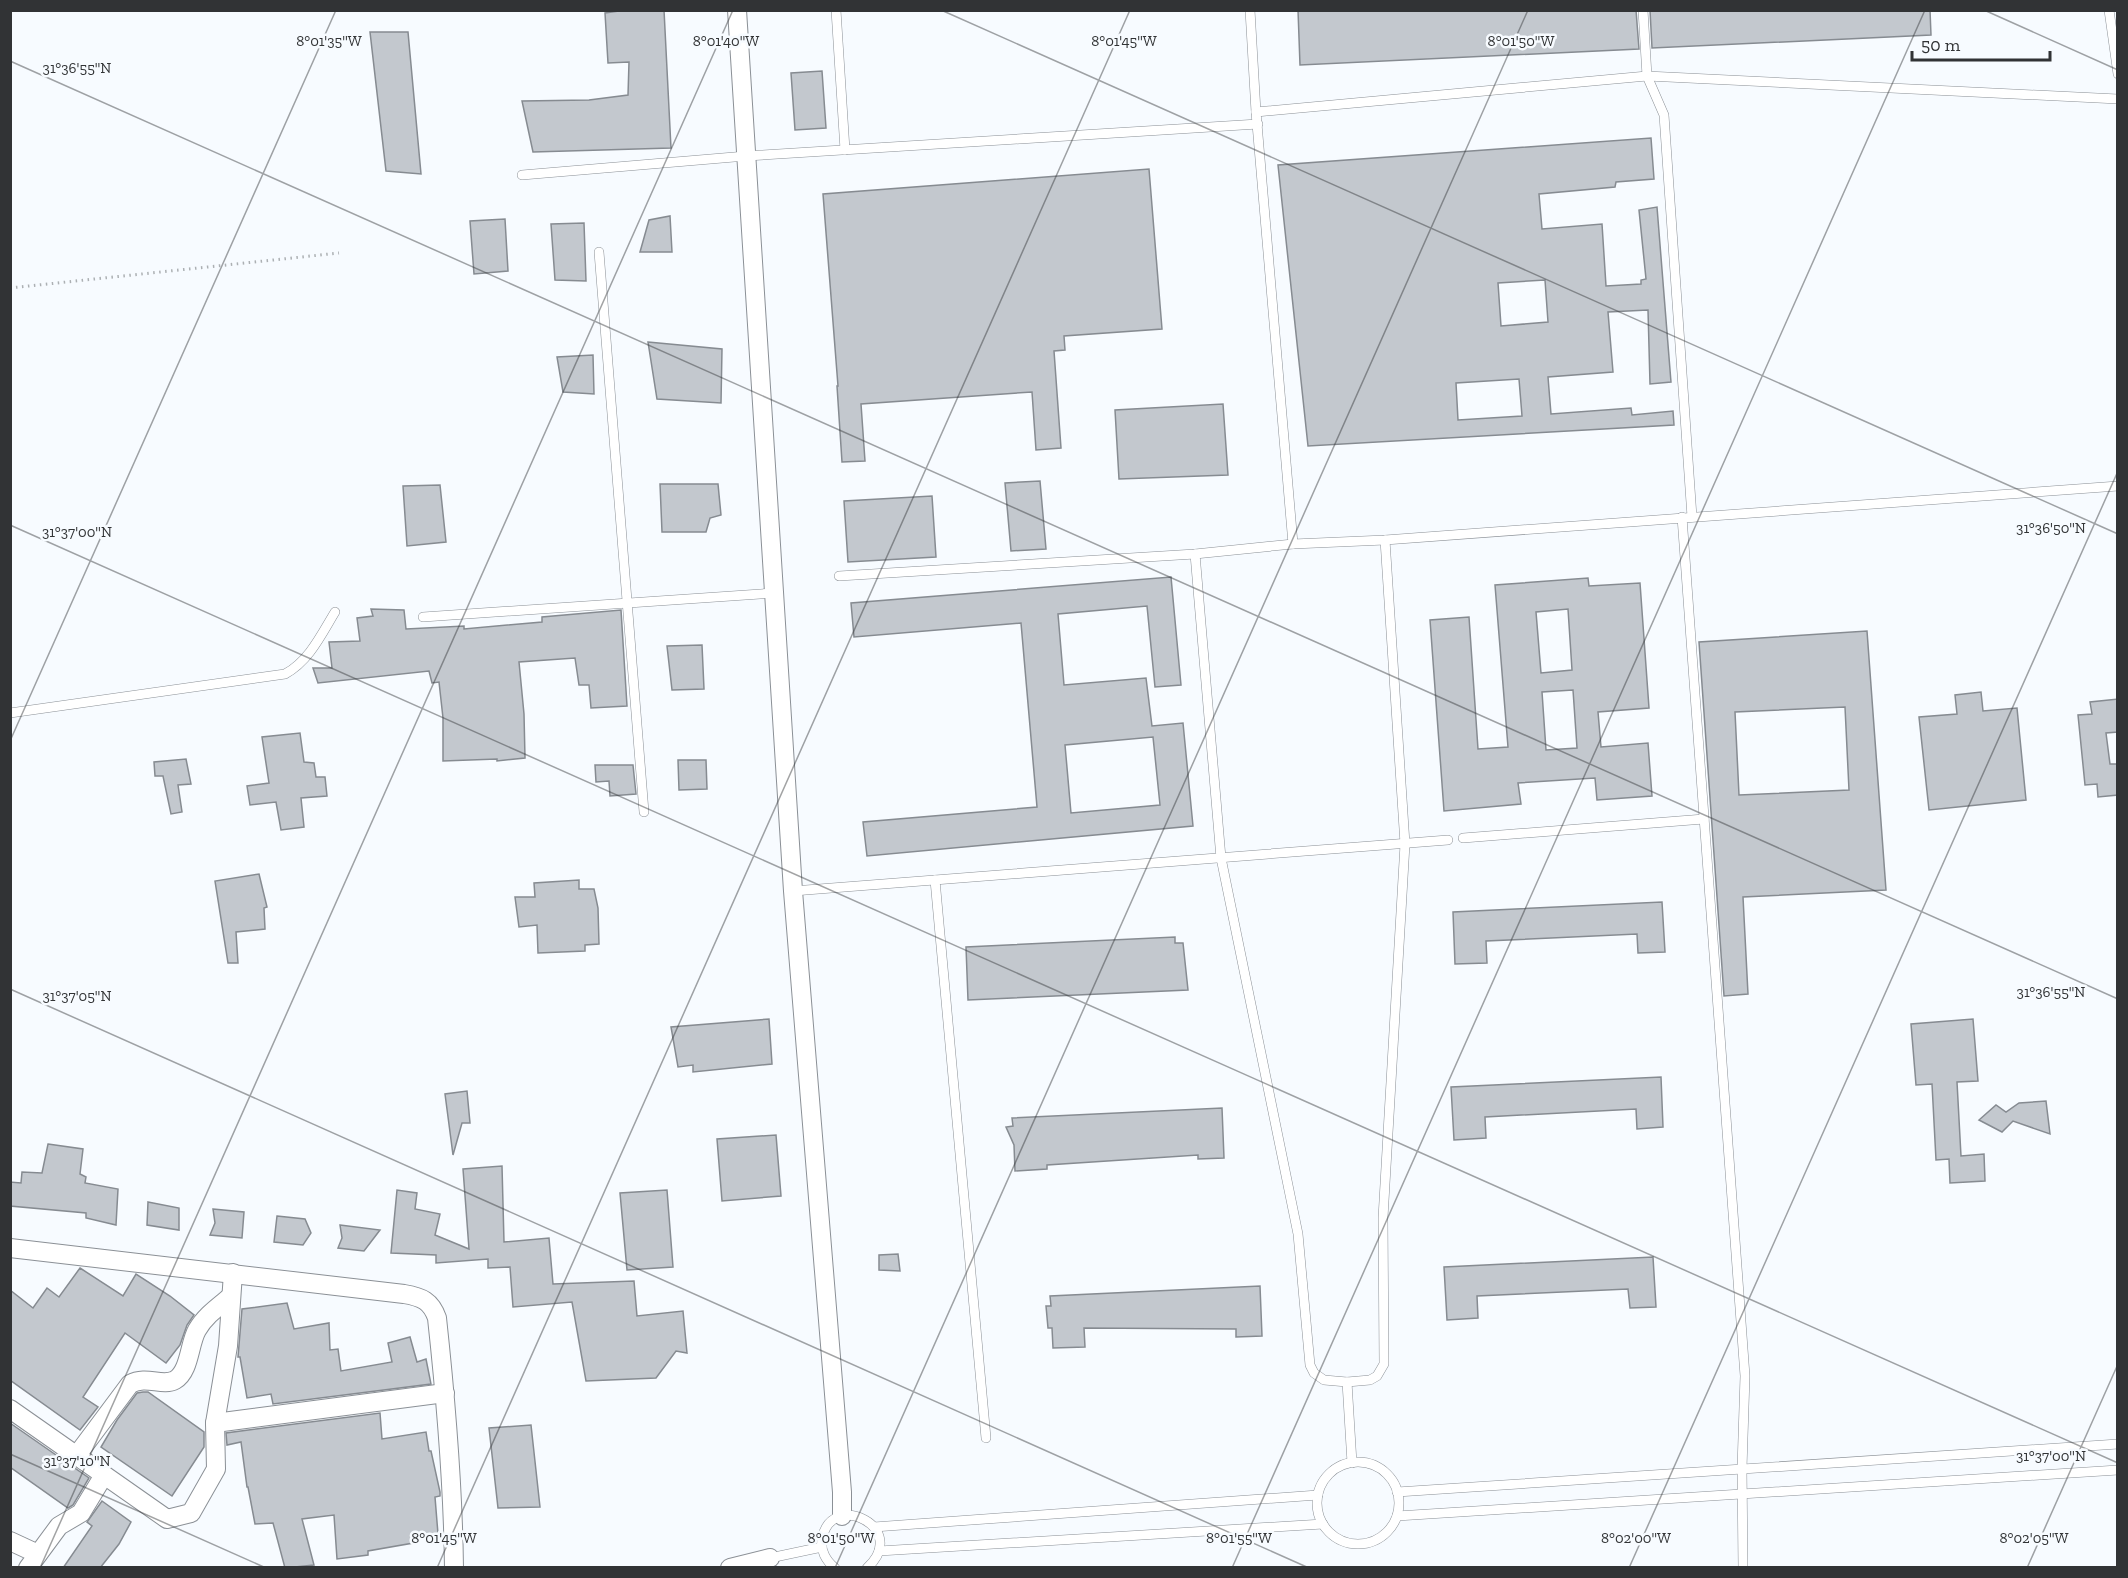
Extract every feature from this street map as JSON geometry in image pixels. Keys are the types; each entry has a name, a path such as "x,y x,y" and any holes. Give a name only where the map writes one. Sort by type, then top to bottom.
{"street":[{"path":"737,10 793,891 841,1480 842,1516"},
{"path":"10,1248 404,1294 426,1300 433,1307 437,1318 446,1393 453,1502 454,1568"},
{"path":"10,1410 167,1519 190,1513 216,1469 215,1423 228,1346 233,1273"},
{"path":"77,1455 130,1384 138,1380 169,1382 177,1379 183,1371 196,1331 214,1310 230,1297"},
{"path":"215,1423 446,1393"},
{"path":"12,1543 33,1561 59,1526 81,1514 104,1475"},
{"path":"730,1568 770,1558"}],"lane":[{"path":"836,10 845,150"},
{"path":"1250,10 1256,112 1293,544"},
{"path":"1643,10 1647,76 1664,114 1704,819 1744,1376 1743,1568"},
{"path":"2109,10 2118,74"},
{"path":"1256,112 1647,76 2118,99"},
{"path":"522,175 746,156 1258,124"},
{"path":"599,252 644,812"},
{"path":"839,576 1196,554 1293,544 1385,540 2118,486"},
{"path":"1196,554 1221,858 1298,1234 1310,1365 1314,1373 1324,1380 1347,1382 1370,1380 1377,1376 1384,1364 1383,1218 1405,844 1385,540"},
{"path":"423,617 774,593"},
{"path":"10,713 285,674 298,668 308,656 335,612"},
{"path":"1463,838 1704,819"},
{"path":"793,891 1448,840"},
{"path":"935,880 986,1438"},
{"path":"1347,1382 1352,1463"},
{"path":"1397,1492 2118,1444"},
{"path":"1352,1463 1362,1463 1380,1469 1393,1483 1397,1492 1399,1508 1397,1516 1386,1533 1377,1539 1357,1544 1338,1539 1323,1524 1317,1504 1318,1495 1327,1477 1334,1470 1352,1463"},
{"path":"1397,1516 2118,1470"},
{"path":"874,1527 1318,1495"},
{"path":"835,1568 825,1556 822,1537 826,1528 833,1521 842,1516 852,1515 862,1517 874,1527 880,1541 879,1551 867,1568"},
{"path":"879,1551 1323,1524"},
{"path":"770,1558 822,1547"}],"path":[{"path":"10,288 339,253"}],"building":[{"path":"626,10 664,10 671,148 533,152 522,101 589,100 628,95 629,62 608,63 605,13"},
{"path":"1298,10 1636,10 1639,49 1300,65"},
{"path":"1650,10 1930,10 1931,35 1652,48"},
{"path":"370,32 408,32 421,174 386,171"},
{"path":"822,71 826,128 795,130 791,73"},
{"path":"1651,138 1654,179 1616,182 1615,187 1539,194 1542,229 1602,224 1606,286 1641,284 1641,280 1646,279 1639,210 1657,207 1671,382 1650,384 1648,310 1608,312 1613,372 1548,377 1551,414 1631,408 1632,415 1673,411 1674,425 1308,446 1278,165","holes":["1545,280 1548,322 1501,326 1498,283","1519,379 1522,416 1458,420 1456,383"]},
{"path":"1149,169 1162,329 1064,336 1065,350 1054,351 1061,448 1036,450 1032,392 861,404 865,461 842,462 823,194"},
{"path":"670,216 672,252 640,252 649,220"},
{"path":"505,219 508,271 474,274 470,221"},
{"path":"584,223 586,281 555,280 551,224"},
{"path":"648,342 722,349 721,403 657,399"},
{"path":"593,355 594,394 563,392 557,357"},
{"path":"1223,404 1228,475 1119,479 1115,410"},
{"path":"1040,481 1046,549 1011,551 1005,483"},
{"path":"660,484 718,484 721,515 710,518 706,532 662,532"},
{"path":"440,485 446,542 407,546 403,486"},
{"path":"932,496 936,557 848,562 844,501"},
{"path":"1171,577 1181,685 1155,687 1147,606 1058,614 1064,685 1146,678 1152,726 1183,723 1193,826 867,856 863,822 1037,807 1021,623 854,637 851,603","holes":["1153,737 1160,805 1071,813 1065,745"]},
{"path":"1588,578 1589,586 1640,583 1649,708 1598,712 1601,747 1648,743 1652,796 1597,800 1595,778 1518,783 1521,804 1444,811 1430,620 1469,617 1478,749 1508,747 1495,585","holes":["1568,609 1572,670 1541,673 1536,612","1573,690 1577,748 1546,750 1542,692"]},
{"path":"371,609 404,610 406,629 464,626 464,629 542,622 542,617 621,610 627,706 591,708 589,685 579,685 575,658 519,662 525,758 497,761 497,759 443,761 443,718 439,682 432,683 429,671 318,683 313,668 332,668 329,642 360,641 357,618 373,616"},
{"path":"1867,631 1886,890 1743,897 1748,994 1724,996 1699,642","holes":["1845,707 1849,790 1739,795 1735,712"]},
{"path":"702,645 704,689 672,690 667,646"},
{"path":"1981,692 1983,711 2017,708 2026,800 1929,810 1919,717 1957,714 1955,695"},
{"path":"2118,699 2118,732 2106,733 2110,764 2118,764 2118,795 2098,797 2097,784 2085,785 2078,715 2092,714 2090,702"},
{"path":"300,733 304,762 314,763 316,777 325,777 327,796 301,798 304,827 281,830 276,802 250,805 247,786 269,783 262,737"},
{"path":"186,759 191,784 178,785 182,812 171,814 163,776 155,776 154,762"},
{"path":"678,760 706,760 707,789 679,790"},
{"path":"595,765 633,765 636,794 610,796 609,781 596,782"},
{"path":"259,874 267,907 264,908 265,929 236,932 238,963 228,963 215,881"},
{"path":"579,880 579,889 594,889 598,908 599,944 585,945 585,951 538,953 537,925 519,927 515,897 535,897 534,883"},
{"path":"1662,902 1665,952 1638,953 1637,934 1486,941 1487,963 1455,964 1453,912"},
{"path":"1175,937 1175,943 1183,943 1188,990 968,1000 966,947"},
{"path":"769,1019 772,1064 693,1072 693,1065 678,1067 671,1027"},
{"path":"1973,1019 1978,1081 1957,1082 1961,1156 1984,1154 1985,1181 1950,1183 1949,1159 1936,1160 1932,1084 1916,1085 1911,1024"},
{"path":"1661,1077 1663,1127 1637,1129 1636,1109 1485,1117 1486,1138 1454,1140 1451,1087"},
{"path":"467,1091 470,1123 462,1123 453,1155 445,1094"},
{"path":"2046,1101 2050,1134 2013,1121 2002,1132 1979,1120 1996,1105 2006,1112 2019,1103"},
{"path":"1222,1108 1224,1158 1198,1159 1198,1155 1047,1165 1047,1169 1015,1171 1014,1145 1006,1127 1013,1126 1012,1118"},
{"path":"776,1135 781,1196 722,1201 717,1139"},
{"path":"48,1144 83,1149 80,1174 86,1177 85,1183 118,1189 116,1225 86,1218 86,1213 10,1206 10,1182 21,1183 22,1172 42,1173"},
{"path":"502,1166 504,1242 549,1238 553,1284 634,1281 637,1316 683,1311 687,1353 676,1351 656,1378 586,1381 572,1302 513,1307 510,1267 488,1268 488,1259 436,1263 436,1255 391,1253 397,1190 417,1193 415,1209 440,1214 435,1235 469,1249 463,1169"},
{"path":"667,1190 673,1267 627,1270 620,1193"},
{"path":"148,1202 179,1208 179,1230 147,1225"},
{"path":"213,1209 244,1212 242,1238 210,1235 215,1223"},
{"path":"277,1216 305,1219 311,1233 303,1245 274,1242"},
{"path":"340,1225 380,1230 364,1251 338,1248 342,1238"},
{"path":"898,1254 900,1271 879,1270 879,1255"},
{"path":"1653,1257 1656,1307 1630,1308 1628,1289 1477,1296 1478,1318 1447,1320 1444,1267"},
{"path":"80,1268 123,1296 136,1274 194,1315 187,1325 180,1345 166,1363 125,1333 83,1397 98,1407 80,1430 10,1380 10,1290 33,1308 47,1288 59,1297"},
{"path":"1260,1286 1262,1336 1236,1337 1236,1329 1084,1328 1085,1347 1053,1348 1052,1328 1048,1328 1046,1306 1051,1306 1050,1296"},
{"path":"287,1303 294,1329 329,1323 330,1350 338,1349 341,1371 392,1362 388,1343 410,1337 417,1362 426,1359 431,1384 273,1404 271,1394 247,1398 240,1357 238,1357 242,1309"},
{"path":"148,1392 204,1432 204,1447 172,1496 101,1447 137,1393"},
{"path":"380,1413 382,1439 426,1432 440,1492 440,1496 435,1497 438,1534 420,1537 419,1542 368,1551 368,1555 337,1559 334,1515 302,1519 314,1565 285,1568 273,1523 255,1524 241,1442 227,1445 226,1433"},
{"path":"10,1423 89,1478 73,1505 68,1508 10,1467"},
{"path":"531,1425 540,1507 498,1508 489,1428"},
{"path":"102,1501 131,1522 119,1544 100,1568 63,1568 92,1526 87,1522"}]}
